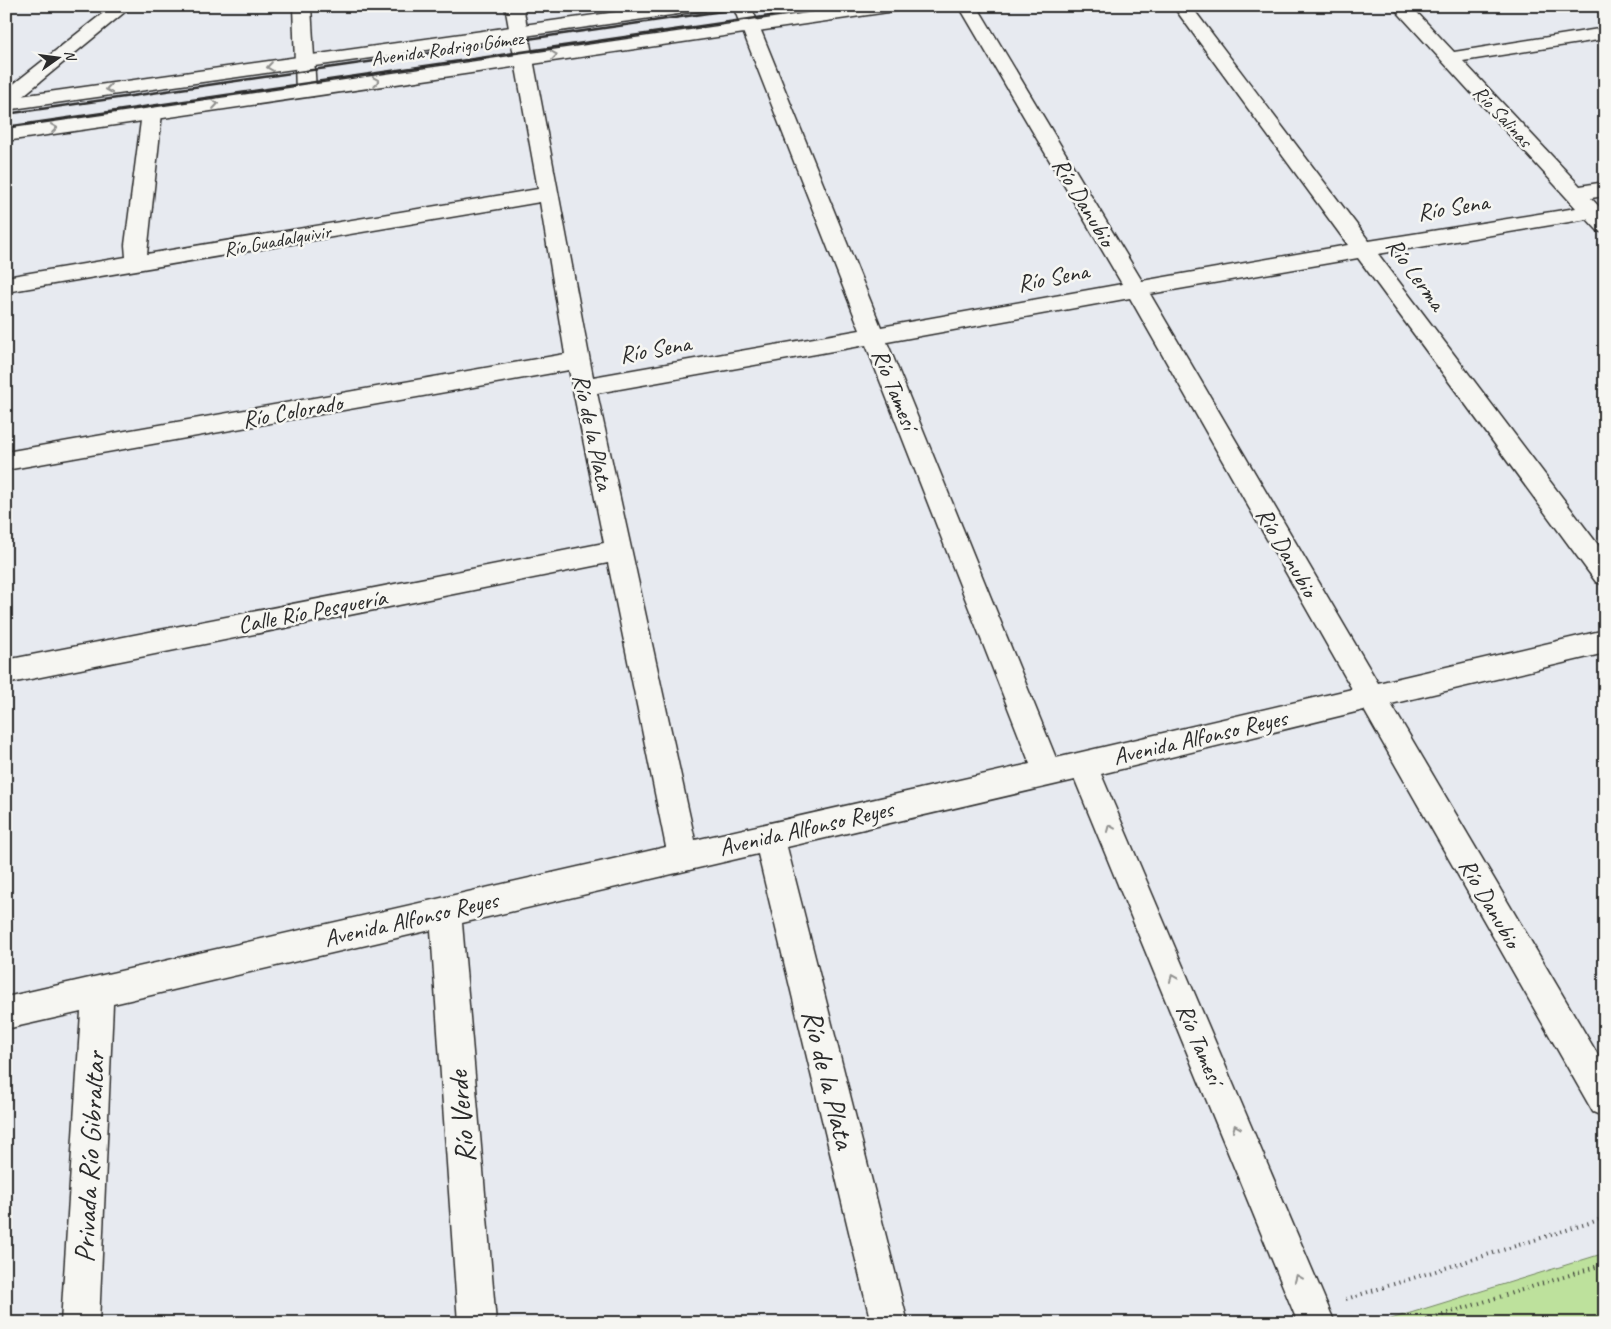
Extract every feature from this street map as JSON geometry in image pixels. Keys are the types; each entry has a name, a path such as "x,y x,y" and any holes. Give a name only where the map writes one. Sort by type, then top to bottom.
{"street":[{"path":"6,102 123,6"},
{"path":"302,6 306,92"},
{"name":"Río de la Plata","path":"514,6 578,360 683,855"},
{"name":"Avenida Rodrigo Gómez","path":"6,102 699,6"},
{"name":"Avenida Rodrigo Gómez","path":"6,135 525,59 746,16 895,6"},
{"name":"Río Danubio","path":"968,6 1135,288 1605,1100"},
{"name":"Río Lerma","path":"1182,6 1605,574"},
{"name":"Río Salinas","path":"1400,6 1598,219"},
{"name":"Río Tamesí","path":"746,16 1048,773"},
{"path":"1448,58 1605,33"},
{"path":"136,264 136,245 152,113"},
{"path":"1574,194 1605,189"},
{"name":"Río Guadalquivir","path":"6,285 547,194"},
{"name":"Río Sena","path":"585,388 1364,248 1598,219"},
{"name":"Río Colorado","path":"6,461 578,360"},
{"name":"Calle Río Pesquería","path":"6,672 618,551"},
{"name":"Avenida Alfonso Reyes","path":"6,1013 683,855 1084,765 1605,641"},
{"name":"Río Tamesí","path":"1084,765 1314,1316"},
{"name":"Río de la Plata","path":"769,836 890,1323"},
{"name":"Río Verde","path":"445,911 477,1323"},
{"name":"Privada Río Gibraltar","path":"80,1323 98,991"}],"path":[{"path":"1314,1316 1605,1218"},
{"path":"1416,1323 1605,1264"}],"green space":[{"path":"1605,1253 1605,1323 1378,1323"}],"railway":[{"path":"6,114 757,6"},
{"path":"6,127 838,6"}]}
